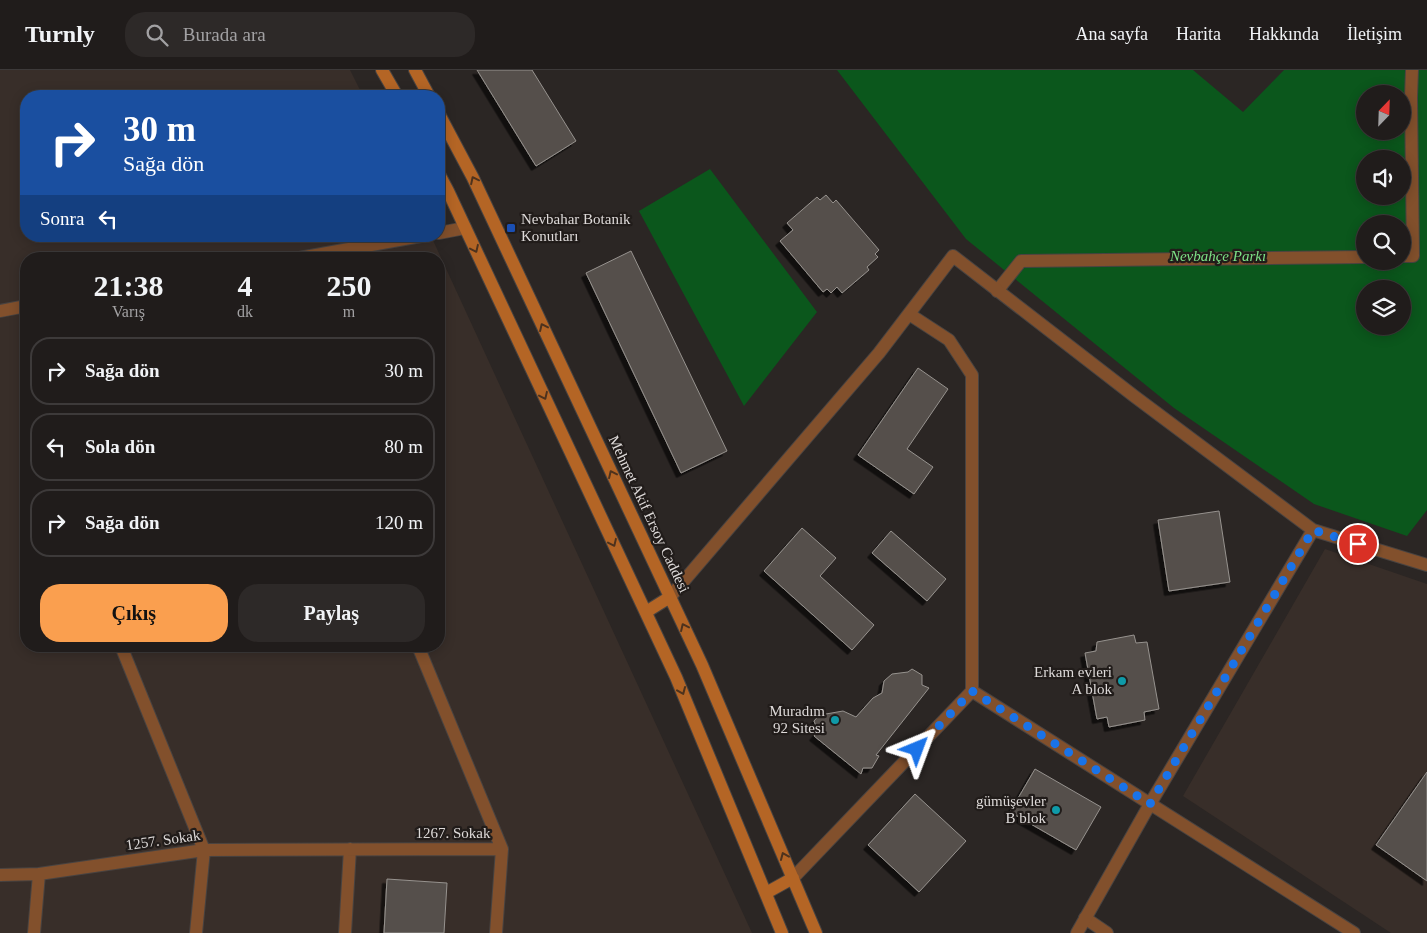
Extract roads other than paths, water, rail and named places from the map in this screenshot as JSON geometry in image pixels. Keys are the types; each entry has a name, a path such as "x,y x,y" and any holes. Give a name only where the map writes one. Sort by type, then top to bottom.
{"main road":[{"path":"382,70 393,90"},
{"path":"415,70 426,90"},
{"name":"Mehmet Akif Ersoy Caddesi","path":"445,125 473,178 702,665 816,933"},
{"path":"445,186 676,677 782,933"},
{"path":"646,612 670,597"},
{"path":"766,894 793,878"}],"street":[{"path":"1411,256 1413,256 1412,70"},
{"path":"445,232 465,228"},
{"path":"334,252 388,242"},
{"path":"670,597 879,353 953,256 1134,396 1313,530 1427,565"},
{"path":"997,291 1022,261 1356,257"},
{"path":"0,311 20,307"},
{"path":"793,878 972,691 972,375 949,340 909,314"},
{"path":"1077,933 1150,804 1313,530"},
{"path":"123,652 204,850 196,933"},
{"path":"420,652 502,849"},
{"path":"972,691 1354,933"},
{"name":"1267. Sokak","path":"350,850 502,849 496,933"},
{"name":"1257. Sokak","path":"0,876 40,874 204,850 350,850"},
{"path":"345,933 350,850"},
{"path":"34,933 40,874"},
{"path":"1086,918 1107,933"}],"place":[{"name":"Nevbahar Botanik Konutları","path":"511,228"},
{"name":"Erkam evleri A blok","path":"1122,681"},
{"name":"Muradım 92 Sitesi","path":"835,720"},
{"name":"gümüşevler B blok","path":"1056,810"}],"park label":[{"name":"Nevbahçe Parkı","path":"1218,256"}]}
